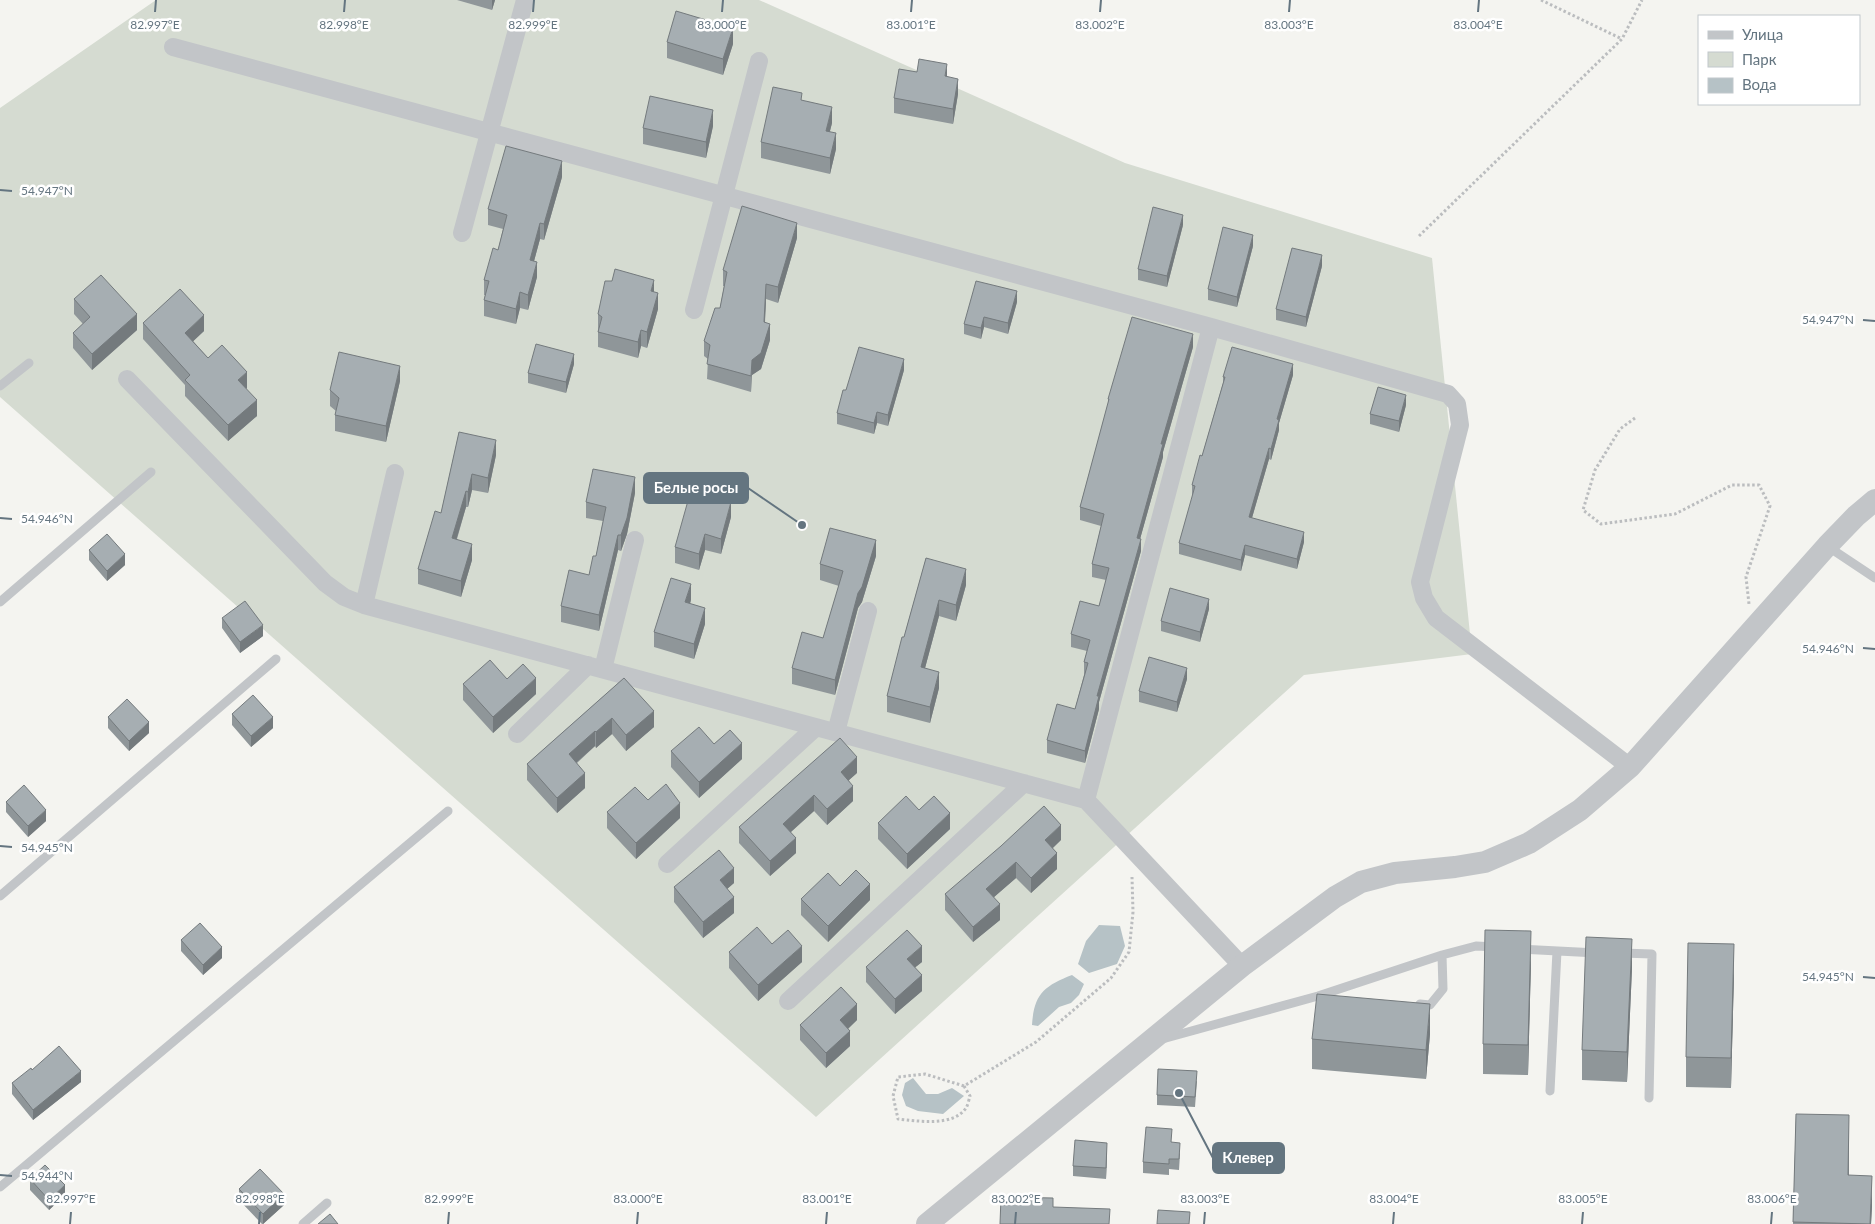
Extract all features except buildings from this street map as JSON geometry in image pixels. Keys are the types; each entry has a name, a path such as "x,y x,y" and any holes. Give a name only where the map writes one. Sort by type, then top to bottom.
{"street":[{"path":"462,233 526,0"},
{"path":"173,47 1211,327 1448,394 1457,404 1460,425 1420,582 1424,598 1436,618 1630,767"},
{"path":"694,310 759,61"},
{"path":"1086,800 1211,327"},
{"path":"128,379 325,583 344,597 364,605 1086,800 1242,966"},
{"path":"364,605 395,473"},
{"path":"927,1224 1242,966 1335,898 1361,882 1395,873 1455,868 1485,862 1529,843 1580,810 1630,767 1827,546 1856,516 1875,500"},
{"path":"516,734 595,667 635,540"},
{"path":"836,732 868,611"},
{"path":"667,864 816,727"},
{"path":"788,1001 1024,782"}],"lane":[{"path":"0,386 29,363"},
{"path":"0,602 151,472"},
{"path":"1827,546 1875,578"},
{"path":"0,896 276,659"},
{"path":"0,1187 448,811"},
{"path":"1151,1042 1318,996 1442,955 1476,946 1652,954 1648,1098"},
{"path":"1550,1091 1557,951"},
{"path":"1411,1003 1430,1005 1443,989 1442,955"},
{"path":"1318,996 1346,998"},
{"path":"303,1224 327,1203"}],"path":[{"path":"1541,0 1622,39"},
{"path":"1419,236 1622,39 1642,0"},
{"path":"1635,418 1620,429 1595,470 1583,510 1601,524 1675,514 1732,485 1759,485 1770,506 1746,577 1748,603 1766,615"},
{"path":"964,1086 970,1096 966,1108 950,1119 928,1122 898,1119 892,1096 898,1077 925,1074 964,1086 1036,1042 1111,978 1129,952 1133,912 1132,848"}],"green space":[{"path":"156,0 759,0 1125,163 1432,258 1472,654 1304,675 816,1117 0,397 0,108"}],"water":[{"path":"1099,925 1120,926 1125,946 1117,964 1089,973 1078,964 1086,941"},
{"path":"1072,975 1084,984 1079,995 1071,1003 1059,1007 1038,1026 1032,1025 1035,1006 1042,992 1054,983"},
{"path":"913,1078 926,1094 938,1094 952,1088 964,1096 943,1114 918,1111 906,1106 902,1095 905,1083"}],"place":[{"name":"Белые росы","path":"802,525"},
{"name":"Клевер","path":"1179,1093"}]}
